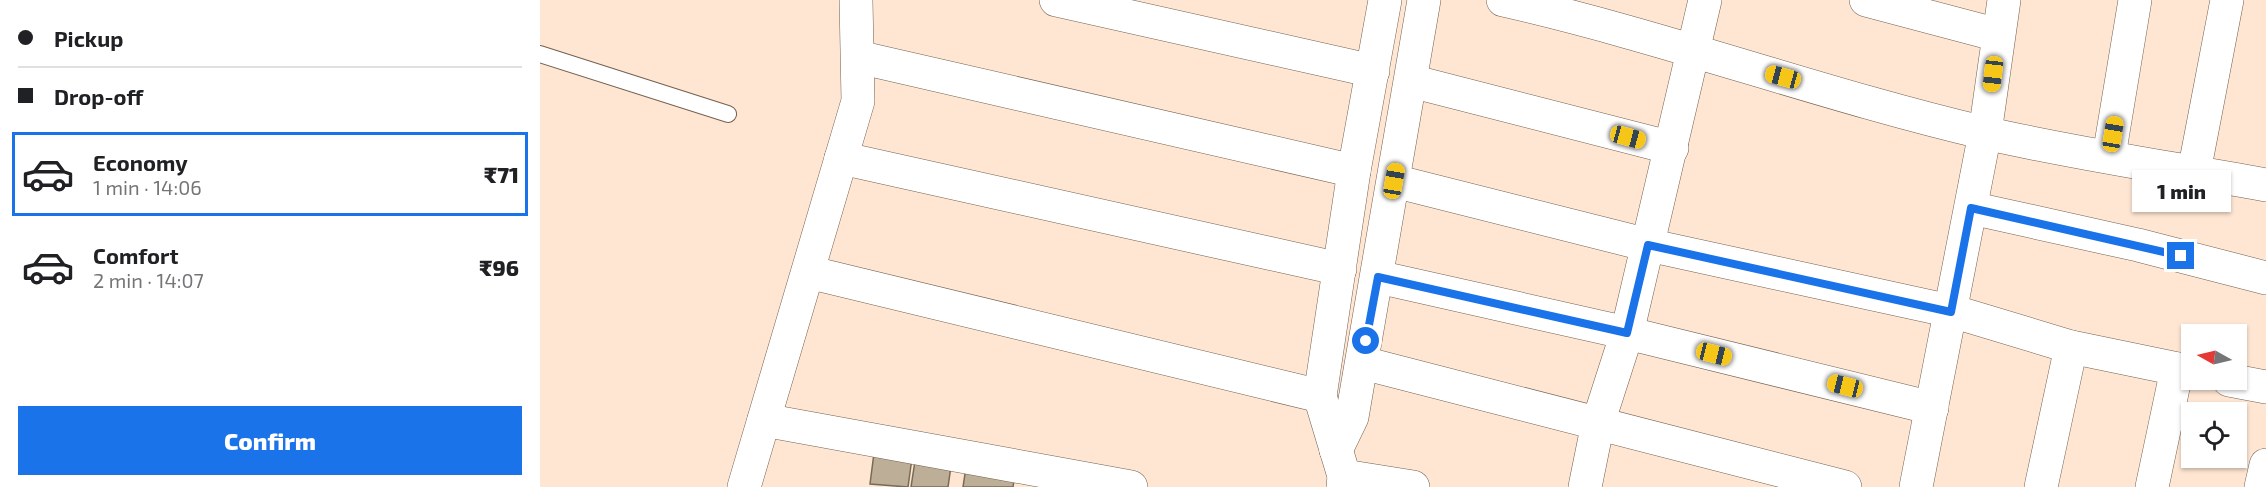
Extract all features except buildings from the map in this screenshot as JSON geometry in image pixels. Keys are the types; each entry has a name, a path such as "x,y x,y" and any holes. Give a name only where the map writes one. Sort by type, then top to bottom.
{"street":[{"path":"744,487 858,101 856,0"},
{"path":"1056,0 1373,71"},
{"path":"1341,471 1320,396 1354,171 1385,0"},
{"path":"1341,471 1363,363 1424,0"},
{"path":"1503,0 1598,22 1694,52 1985,133 2266,185"},
{"path":"1585,487 1599,423 1627,333 1705,0"},
{"path":"1866,0 1998,34"},
{"path":"1916,487 1985,133 2004,0"},
{"path":"2109,156 2135,0"},
{"path":"2194,172 2227,0"},
{"path":"858,57 1354,171"},
{"path":"1411,81 1672,148"},
{"path":"841,158 1340,269"},
{"path":"1394,181 1648,245 1951,312 2071,347 2181,369"},
{"path":"1971,208 2138,245 2266,278"},
{"path":"808,272 1320,396"},
{"path":"1378,277 1627,333 1932,408"},
{"path":"2041,487 2071,347"},
{"path":"1363,363 1845,487"},
{"path":"2152,487 2181,381"},
{"path":"2247,383 2266,387"},
{"path":"764,420 1131,487"},
{"path":"2261,487 2266,465"},
{"path":"1341,471 1413,487"}],"lane":[{"path":"540,54 728,114"}],"route":[{"path":"1366,341 1378,277 1627,333 1648,245 1951,312 1971,208 2181,256"}]}
